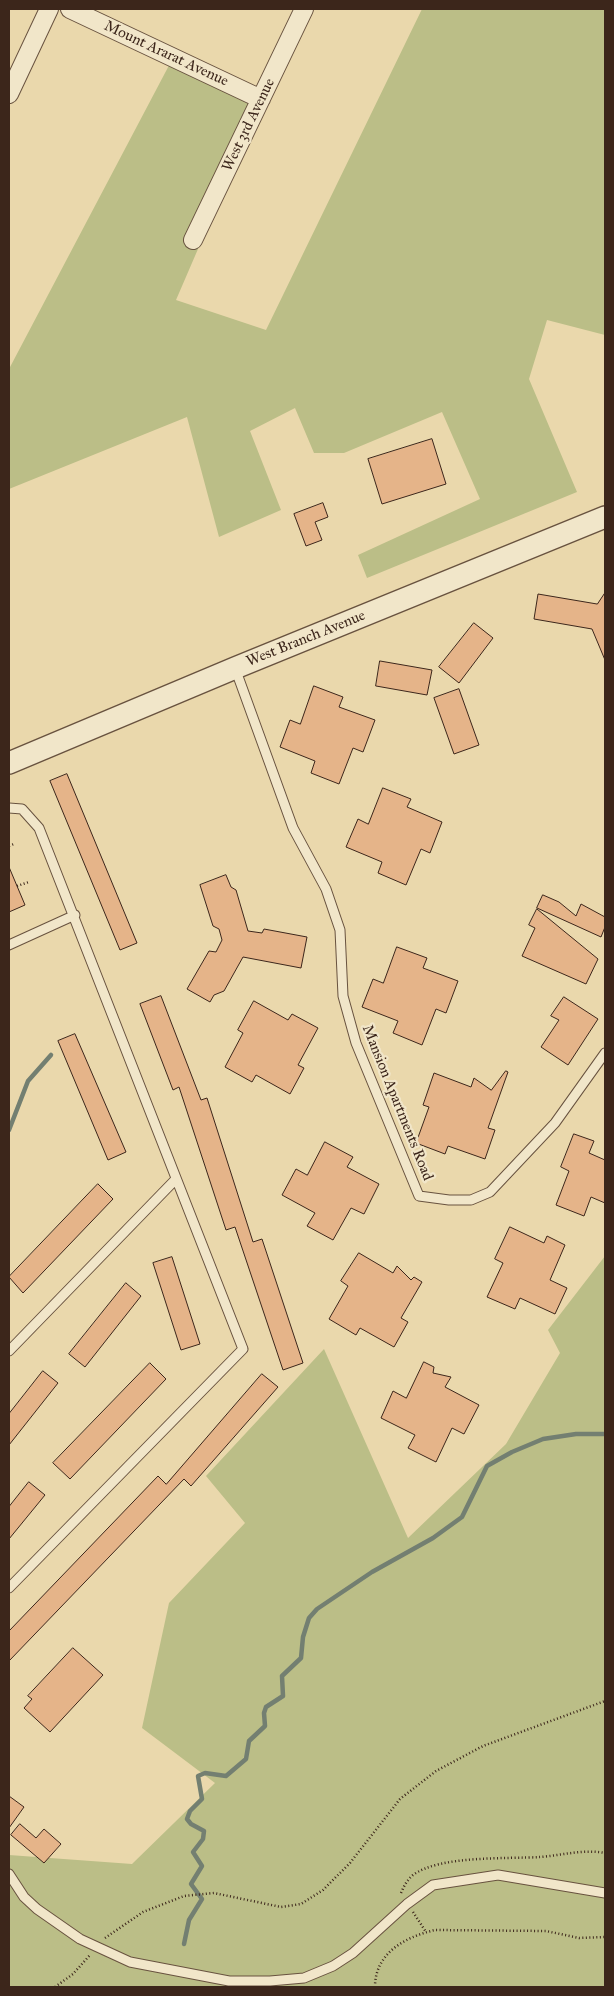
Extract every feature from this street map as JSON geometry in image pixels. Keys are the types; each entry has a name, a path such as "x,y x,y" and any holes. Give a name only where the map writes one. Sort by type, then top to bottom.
{"street":[{"path":"9,94 49,9"},
{"name":"Mount Ararat Avenue","path":"70,9 261,99"},
{"name":"West 3rd Avenue","path":"193,240 304,9"},
{"name":"West Branch Avenue","path":"9,763 235,668 605,517"}],"lane":[{"name":"Mansion Apartments Road","path":"235,668 293,828 326,889 340,930 344,996 356,1043 419,1196 449,1200 471,1200 490,1192 556,1123 605,1053"},
{"path":"9,808 22,809 39,828 243,1349 224,1366 9,1588"},
{"path":"9,946 75,916"},
{"path":"9,1351 176,1179"},
{"path":"9,1874 24,1897 36,1909 80,1939 130,1962 229,1981 270,1981 304,1978 333,1966 353,1953 407,1904 433,1885 498,1876 559,1884 605,1893"}],"path":[{"path":"9,846 14,844"},
{"path":"17,886 29,882"},
{"path":"55,1987 73,1974 105,1938 143,1912 184,1896 214,1893 281,1907 301,1904 330,1883 350,1863 400,1799 436,1771 483,1746 605,1701"},
{"path":"374,1987 377,1968 390,1950 417,1934 435,1930 546,1931 579,1938 605,1937"}],"green space":[{"path":"422,9 605,9 605,335 547,320 529,379 577,492 367,578 358,555 480,499 442,412 344,453 314,453 295,408 250,431 281,510 219,537 187,417 9,489 9,369 175,54 264,96 176,300 266,330"},
{"path":"605,1256 605,1987 9,1987 9,1855 132,1864 215,1783 142,1728 169,1603 245,1523 206,1476 324,1349 408,1538 506,1444 560,1353 548,1330"}],"building":[{"path":"432,439 446,484 382,504 368,459"},
{"path":"323,503 328,517 315,522 322,540 306,546 294,514"},
{"path":"605,593 605,660 592,629 534,619 538,594 597,604"},
{"path":"474,623 493,638 459,683 439,667"},
{"path":"380,661 432,670 427,695 376,686"},
{"path":"314,686 343,697 339,707 375,720 363,752 353,748 339,784 311,773 315,761 280,747 290,720 300,724"},
{"path":"459,689 479,745 454,754 434,698"},
{"path":"67,774 137,943 120,950 50,781"},
{"path":"383,788 411,799 407,807 442,822 430,853 421,849 406,885 378,873 382,862 346,847 358,819 368,824"},
{"path":"9,867 25,905 9,912"},
{"path":"226,875 231,887 236,890 248,931 262,933 264,929 307,937 301,968 243,957 224,991 214,995 210,1002 187,989 209,951 216,952 222,940 219,929 213,926 200,885"},
{"path":"543,895 559,902 576,916 581,904 605,917 605,927 601,937 537,908"},
{"path":"537,909 598,959 586,984 522,956 535,928 529,925"},
{"path":"397,947 427,958 423,968 458,981 446,1013 436,1009 422,1045 393,1033 398,1021 362,1007 373,979 383,983"},
{"path":"161,996 201,1100 207,1098 253,1242 262,1239 303,1363 283,1370 235,1227 226,1230 179,1087 173,1090 140,1004"},
{"path":"564,997 598,1019 568,1065 541,1047 559,1020 551,1016"},
{"path":"254,1001 288,1020 292,1014 318,1028 298,1065 304,1068 290,1094 256,1075 252,1082 225,1067 243,1033 238,1030"},
{"path":"75,1034 126,1152 108,1160 58,1041"},
{"path":"506,1071 508,1072 488,1128 495,1130 485,1159 448,1146 445,1154 416,1143 429,1107 423,1105 434,1073 471,1087 474,1078 491,1090"},
{"path":"574,1134 594,1141 589,1153 605,1160 605,1203 591,1197 584,1216 556,1205 569,1171 561,1167"},
{"path":"325,1142 353,1157 347,1167 379,1184 364,1214 351,1208 333,1240 307,1226 315,1213 282,1195 296,1169 307,1175"},
{"path":"98,1184 113,1199 23,1293 9,1277"},
{"path":"510,1227 544,1243 547,1236 565,1245 550,1280 567,1288 555,1314 520,1298 515,1309 487,1297 503,1263 495,1259"},
{"path":"359,1253 393,1273 397,1266 411,1280 414,1277 422,1282 401,1318 408,1322 394,1347 360,1328 356,1335 329,1319 348,1286 341,1281"},
{"path":"172,1257 200,1344 181,1350 153,1263"},
{"path":"126,1283 141,1296 85,1367 69,1354"},
{"path":"424,1362 434,1367 433,1373 451,1377 445,1387 479,1405 464,1434 452,1428 436,1462 408,1448 415,1435 381,1418 393,1391 406,1398"},
{"path":"150,1363 166,1379 70,1479 53,1463"},
{"path":"43,1371 58,1383 9,1445 9,1414"},
{"path":"262,1374 278,1387 191,1486 184,1479 9,1661 9,1631 158,1476 166,1484"},
{"path":"29,1482 45,1495 9,1539 9,1507"},
{"path":"73,1648 103,1675 50,1732 24,1708 32,1699 28,1696"},
{"path":"9,1796 24,1807 9,1828"},
{"path":"20,1824 36,1838 44,1829 61,1844 44,1863 11,1835"}],"waterway":[{"path":"9,1130 28,1081 51,1055"},
{"path":"184,1944 189,1920 202,1899 191,1884 202,1866 193,1852 203,1839 204,1831 191,1824 187,1819 190,1811 202,1799 198,1776 205,1773 226,1776 246,1759 249,1741 265,1726 264,1713 266,1707 283,1696 282,1676 301,1658 303,1637 309,1618 317,1609 372,1572 433,1538 462,1517 487,1466 512,1452 543,1439 576,1434 605,1434"}]}
